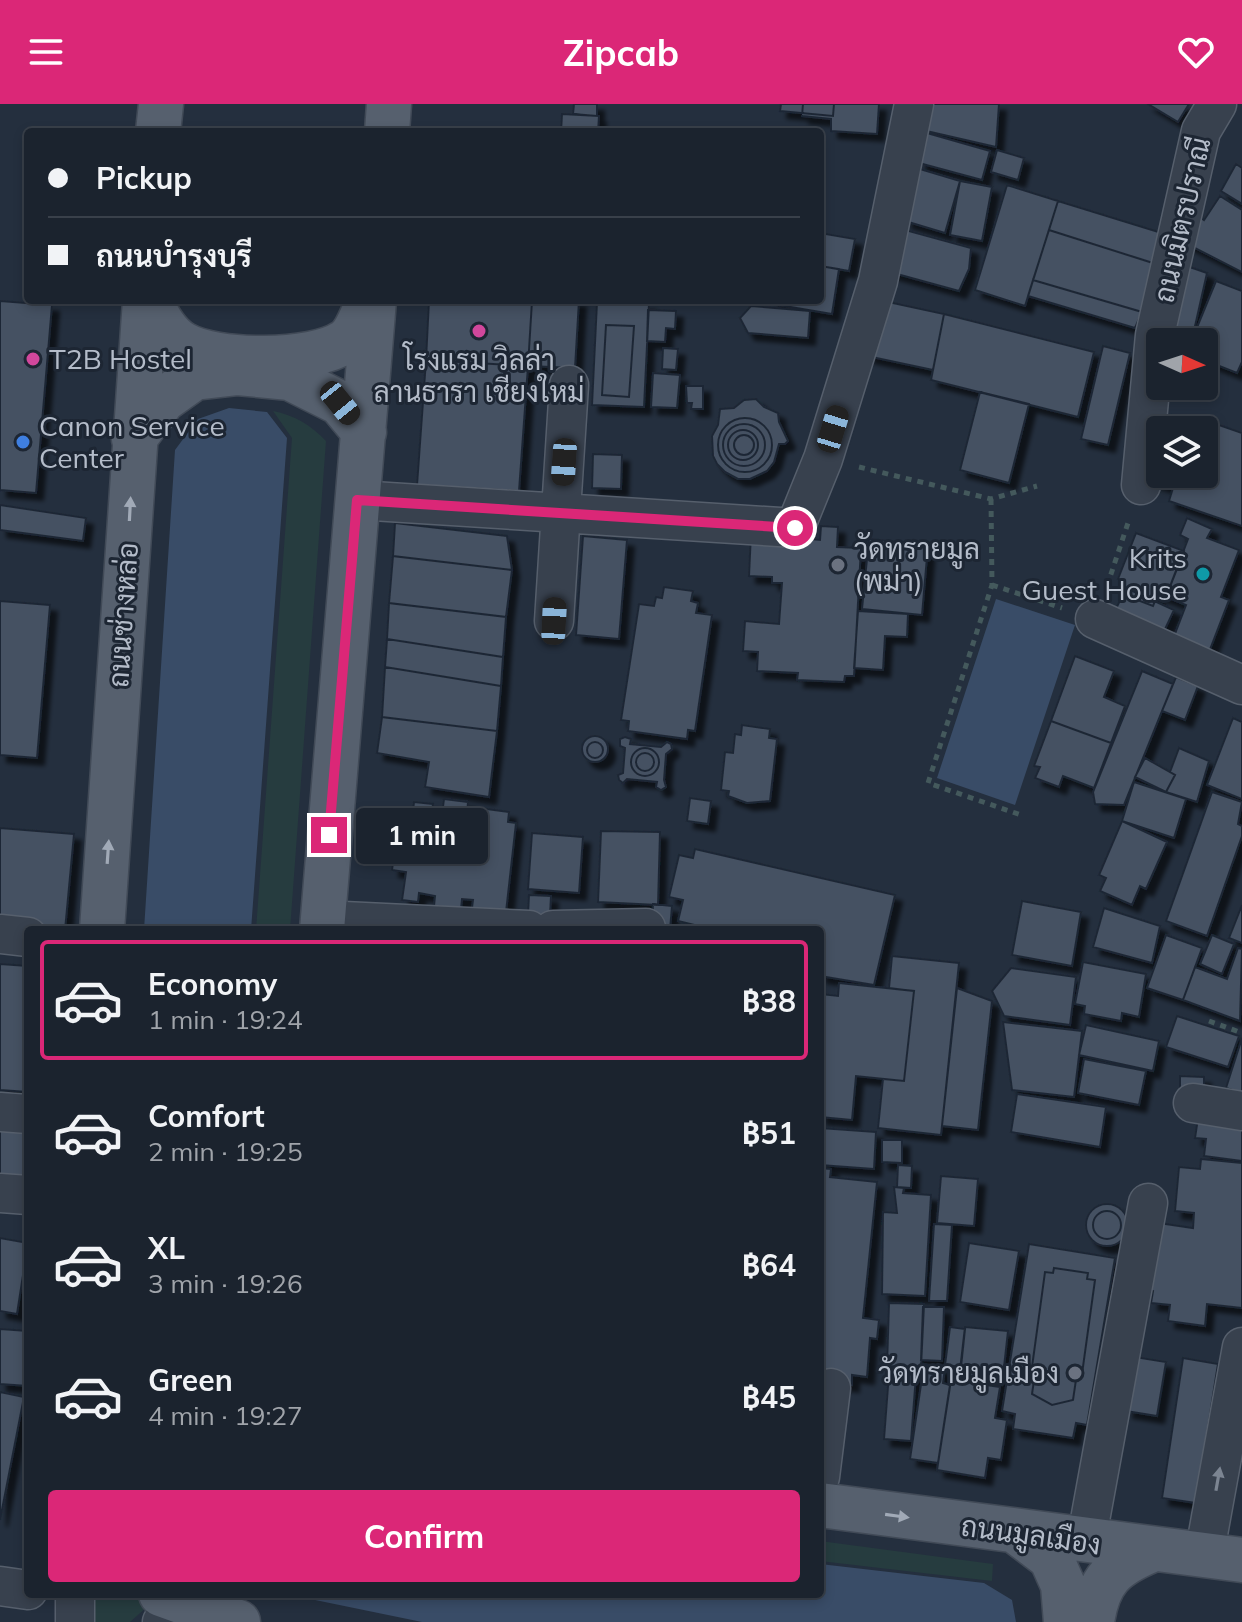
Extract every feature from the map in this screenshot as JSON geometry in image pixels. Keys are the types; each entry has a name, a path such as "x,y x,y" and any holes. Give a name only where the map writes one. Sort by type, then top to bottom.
{"main road":[{"path":"158,128 161,104"},
{"path":"387,128 389,104"},
{"name":"ถนนช่างหล่อ","path":"102,926 134,439 148,304"},
{"path":"150,304 180,343 201,353 276,359 321,353 347,341 370,304"},
{"path":"322,925 364,432 372,304"},
{"path":"134,439 163,400 194,378 238,373 290,378 340,403 364,432"},
{"name":"ถนนมูลเมือง","path":"824,1506 1223,1558"},
{"path":"1018,1533 1051,1558 1063,1585 1066,1622"},
{"path":"1092,1622 1095,1601 1107,1577 1125,1562 1152,1550"},
{"path":"172,1598 225,1618"}],"street":[{"path":"357,500 795,528 823,459 878,281 914,104"},
{"name":"ถนนมิตรปราณี","path":"1141,485 1155,335 1201,131 1217,104"},
{"path":"554,621 569,385"},
{"path":"1095,619 1242,685"},
{"path":"322,925 363,926"},
{"path":"0,934 24,937"},
{"path":"1193,1103 1242,1111"},
{"path":"0,1112 24,1114"},
{"path":"0,1193 24,1195"},
{"path":"1086,1542 1148,1203"},
{"path":"1223,1558 1242,1347"},
{"path":"824,1445 831,1388"},
{"path":"0,1586 24,1589"},
{"path":"162,1622 225,1618"}],"path":[{"path":"823,459 991,499 1037,486"},
{"path":"992,585 1095,619 1141,485"},
{"path":"991,499 992,585 928,783 1021,815"},
{"path":"1209,1021 1242,1033"}],"green space":[{"path":"273,411 302,422 326,441 290,926 256,926 292,438"},
{"path":"824,1542 993,1564 992,1581 824,1561"},
{"path":"90,1598 141,1598 148,1606 130,1622 90,1622"}],"water":[{"path":"229,408 267,412 287,438 251,926 144,926 175,450 198,419"},
{"path":"996,599 1075,625 1015,805 937,778"},
{"path":"824,1564 984,1583 1012,1600 1016,1622 422,1622 305,1598 824,1598"}],"building":[{"path":"574,104 597,104 597,116 573,114"},
{"path":"781,104 834,104 833,116 780,111"},
{"path":"803,104 879,104 877,134 831,131 831,119 802,116"},
{"path":"929,104 999,104 996,147 922,130"},
{"path":"1148,104 1189,104 1178,122"},
{"path":"562,114 599,116 598,128 561,128"},
{"path":"927,133 990,151 982,180 919,163"},
{"path":"997,150 1024,158 1018,180 991,172"},
{"path":"1236,164 1242,168 1242,204 1221,191"},
{"path":"920,169 960,181 945,233 905,221"},
{"path":"960,181 992,187 982,241 950,235"},
{"path":"1007,185 1058,201 1025,306 975,290"},
{"path":"1220,196 1242,210 1242,272 1185,243 1191,211 1204,220"},
{"path":"1058,201 1165,234 1156,264 1049,230"},
{"path":"898,228 971,248 969,269 959,291 886,271"},
{"path":"1049,230 1156,264 1142,312 1033,280"},
{"path":"824,234 855,239 849,271 824,267"},
{"path":"1181,264 1207,273 1195,328 1166,328"},
{"path":"824,267 839,269 832,314 773,304 824,304"},
{"path":"1033,280 1142,312 1135,328 1028,296"},
{"path":"1216,281 1242,291 1242,362 1237,373 1218,366 1218,328 1197,328"},
{"path":"879,300 944,314 933,370 867,356"},
{"path":"0,301 52,305 36,493 0,490"},
{"name":"โรงแรม วิลล่า ลานธารา เชียงใหม่","path":"429,304 532,304 528,366 426,360"},
{"path":"532,304 579,304 575,368 528,366"},
{"path":"597,304 649,304 644,407 592,405"},
{"path":"751,306 810,311 808,338 748,333 740,318"},
{"path":"648,310 676,311 675,329 666,328 665,342 647,341"},
{"path":"944,314 1094,352 1078,417 931,380"},
{"path":"606,325 634,326 629,397 602,395"},
{"path":"1103,346 1130,353 1108,445 1081,439"},
{"path":"663,348 678,349 676,370 662,369"},
{"path":"426,360 528,366 519,491 417,485"},
{"path":"653,373 680,375 677,408 651,407"},
{"path":"686,386 703,386 703,409 691,409 692,403 687,403"},
{"path":"980,392 1029,404 1009,483 960,470"},
{"path":"756,399 764,407 778,413 788,441 779,444 774,462 767,471 750,479 738,479 717,464 713,456 712,436 718,425 720,409 734,408 744,400"},
{"path":"745,418 764,426 772,445 764,464 745,472 726,464 718,445 726,426"},
{"path":"744,424 759,430 765,445 759,460 744,466 729,460 723,445 729,430"},
{"path":"1218,425 1242,433 1242,526 1169,501 1173,488 1218,488"},
{"path":"743,430 754,434 758,445 754,456 743,460 732,456 728,445 732,434"},
{"path":"744,435 751,438 754,445 751,452 744,455 737,452 734,445 737,438"},
{"path":"593,454 622,455 621,489 592,488"},
{"path":"0,505 86,518 83,541 0,530"},
{"name":"Krits Guest House","path":"1187,518 1212,529 1207,538 1239,550 1221,597 1229,600 1209,652 1173,639 1186,605 1166,597 1188,539 1180,535"},
{"path":"395,523 507,536 512,570 393,556"},
{"path":"821,526 838,527 837,547 861,548 854,676 845,676 844,682 797,680 798,673 757,671 758,652 743,651 745,621 779,624 782,583 772,583 772,577 749,576 751,533 820,540"},
{"path":"1136,533 1184,551 1166,597 1158,594 1153,606 1119,593 1124,581 1118,579"},
{"path":"583,536 627,540 619,639 576,635"},
{"path":"869,539 928,545 922,615 862,609"},
{"path":"393,556 512,570 506,617 389,603"},
{"path":"664,587 693,591 691,601 698,603 696,613 712,615 695,731 688,730 687,739 628,731 629,721 621,720 639,604 654,606 656,597 662,598"},
{"path":"1126,588 1174,610 1159,642 1111,619"},
{"path":"0,601 50,605 37,758 0,755"},
{"path":"389,603 506,617 503,657 387,639"},
{"path":"858,611 908,614 907,637 885,636 883,670 854,668"},
{"path":"387,639 503,657 501,686 385,667"},
{"path":"1075,656 1114,671 1104,697 1125,706 1111,743 1051,721"},
{"path":"385,667 501,686 497,731 382,717"},
{"path":"1142,671 1173,684 1124,805 1095,804 1093,792"},
{"path":"1176,677 1198,686 1185,720 1162,711"},
{"path":"382,717 497,731 489,797 425,787 429,762 377,753"},
{"path":"1233,718 1242,722 1242,799 1207,785"},
{"path":"1051,721 1111,743 1094,788 1063,776 1059,787 1035,778 1040,767 1034,766"},
{"path":"742,725 770,729 769,738 777,739 770,801 747,803 728,796 729,791 721,790 725,752 733,753 735,734 741,735"},
{"path":"595,736 604,740 608,749 604,758 595,762 586,758 582,749 586,740"},
{"path":"620,739 631,739 630,744 661,747 667,742 671,744 672,749 666,754 666,787 661,790 656,787 657,782 627,779 623,783 619,780 618,775 623,773 625,748 620,746"},
{"path":"595,742 603,750 595,758 587,750"},
{"path":"645,748 655,752 659,762 655,772 645,776 635,772 631,762 635,752"},
{"path":"1179,748 1209,761 1197,802 1166,792 1175,775 1170,772"},
{"path":"645,753 654,762 645,771 636,762"},
{"path":"1145,758 1175,775 1166,792 1135,777"},
{"path":"1134,782 1186,799 1174,838 1122,821"},
{"path":"1212,792 1242,802 1238,824 1242,826 1242,836 1207,936 1166,921"},
{"path":"690,798 711,801 708,824 687,821"},
{"path":"444,799 468,802 467,817 478,819 479,808 509,812 508,822 516,823 506,912 472,908 473,900 462,899 461,909 434,906 435,896 419,893 418,902 402,900 406,872 392,870 398,825 411,827 414,802 433,804 432,813 442,814"},
{"path":"1122,821 1167,842 1146,889 1140,886 1132,905 1100,891 1106,878 1099,875"},
{"path":"0,828 74,834 65,926 0,929"},
{"path":"601,831 660,832 658,905 598,902"},
{"path":"532,833 583,837 579,893 528,889"},
{"path":"695,849 895,895 874,985 824,977 824,926 699,926 678,921 683,900 669,897 679,855 693,858"},
{"path":"529,895 551,896 550,915 528,914"},
{"path":"1022,901 1081,912 1072,966 1012,955"},
{"path":"653,904 672,906 670,926 652,926"},
{"path":"1242,905 1242,943 1229,938"},
{"path":"1104,908 1160,926 1152,963 1093,947"},
{"path":"1166,935 1202,948 1183,1000 1147,988"},
{"path":"1212,935 1234,944 1222,974 1200,964"},
{"path":"1238,948 1242,949 1240,1021 1183,1000 1195,967 1227,979"},
{"path":"892,956 959,963 941,1135 878,1128 883,1079 904,1081 914,991 889,988"},
{"path":"1083,962 1146,974 1139,1017 1122,1013 1121,1021 1084,1014 1085,1006 1075,1004"},
{"path":"0,964 24,966 24,1092 0,1090"},
{"path":"1011,968 1076,977 1070,1025 1004,1016 992,991"},
{"path":"839,983 914,991 904,1081 856,1076 852,1120 824,1117 824,994 838,996"},
{"path":"957,988 992,1001 978,1130 942,1126"},
{"path":"1177,1016 1239,1036 1228,1067 1166,1047"},
{"path":"1003,1022 1082,1031 1074,1097 1012,1090"},
{"path":"1086,1025 1159,1041 1153,1071 1079,1055"},
{"path":"1242,1038 1242,1093 1226,1088"},
{"path":"1084,1059 1146,1071 1139,1105 1078,1093"},
{"path":"1180,1076 1204,1077 1204,1092 1180,1092"},
{"path":"1017,1094 1106,1107 1100,1147 1011,1132"},
{"path":"1198,1118 1242,1123 1242,1161 1204,1156 1206,1139 1195,1138"},
{"path":"0,1128 24,1130 24,1188 0,1186"},
{"path":"824,1128 876,1132 874,1169 824,1165"},
{"path":"882,1140 902,1140 902,1163 882,1162"},
{"path":"1201,1159 1242,1163 1242,1308 1207,1304 1205,1326 1168,1321 1170,1305 1151,1303 1153,1291 1145,1290 1152,1222 1193,1228 1194,1213 1175,1211 1179,1167 1200,1169"},
{"path":"898,1165 912,1166 911,1188 897,1187"},
{"path":"824,1168 831,1169 830,1177 877,1182 863,1318 879,1320 877,1339 870,1338 867,1377 852,1375 852,1385 824,1381"},
{"path":"941,1176 978,1179 974,1226 937,1223"},
{"path":"894,1187 904,1188 903,1193 931,1195 925,1296 882,1294 883,1212 897,1213"},
{"path":"1107,1204 1122,1210 1128,1225 1122,1240 1107,1246 1092,1240 1086,1225 1092,1210"},
{"path":"1107,1211 1117,1215 1121,1225 1117,1235 1107,1239 1097,1235 1093,1225 1097,1215"},
{"path":"934,1224 952,1225 947,1301 929,1301"},
{"path":"0,1238 24,1242 24,1269 17,1314 0,1311"},
{"path":"969,1243 1019,1251 1009,1310 960,1302"},
{"path":"1029,1244 1115,1258 1087,1425 1076,1423 1073,1438 1013,1429 1015,1414 1002,1411"},
{"path":"1054,1268 1088,1273 1087,1279 1095,1280 1082,1374 1077,1373 1073,1400 1052,1405 1032,1394 1036,1367 1032,1367 1045,1272 1053,1273"},
{"path":"889,1303 924,1304 921,1367 887,1366"},
{"path":"923,1307 944,1307 942,1361 921,1360"},
{"path":"950,1327 965,1329 961,1367 945,1365"},
{"path":"965,1327 1008,1331 1002,1385 959,1379"},
{"path":"0,1329 24,1331 24,1386 0,1384"},
{"path":"1135,1357 1166,1362 1157,1416 1126,1411"},
{"path":"1183,1358 1218,1364 1196,1503 1162,1498"},
{"path":"924,1364 945,1368 943,1383 950,1385 938,1463 910,1459"},
{"path":"889,1373 916,1375 911,1441 884,1439"},
{"path":"951,1380 1000,1387 995,1418 1007,1420 1001,1460 988,1458 985,1478 937,1470"},
{"path":"0,1392 24,1397 0,1520"}],"place":[{"name":"โรงแรม วิลล่า ลานธารา เชียงใหม่","path":"479,331"},
{"name":"T2B Hostel","path":"33,359"},
{"name":"Canon Service Center","path":"23,442"},
{"name":"วัดทรายมูล (พม่า)","path":"838,565"},
{"name":"Krits Guest House","path":"1203,574"},
{"name":"วัดทรายมูลเมือง","path":"1075,1373"}],"route":[{"path":"329,835 357,500 795,528"}]}
